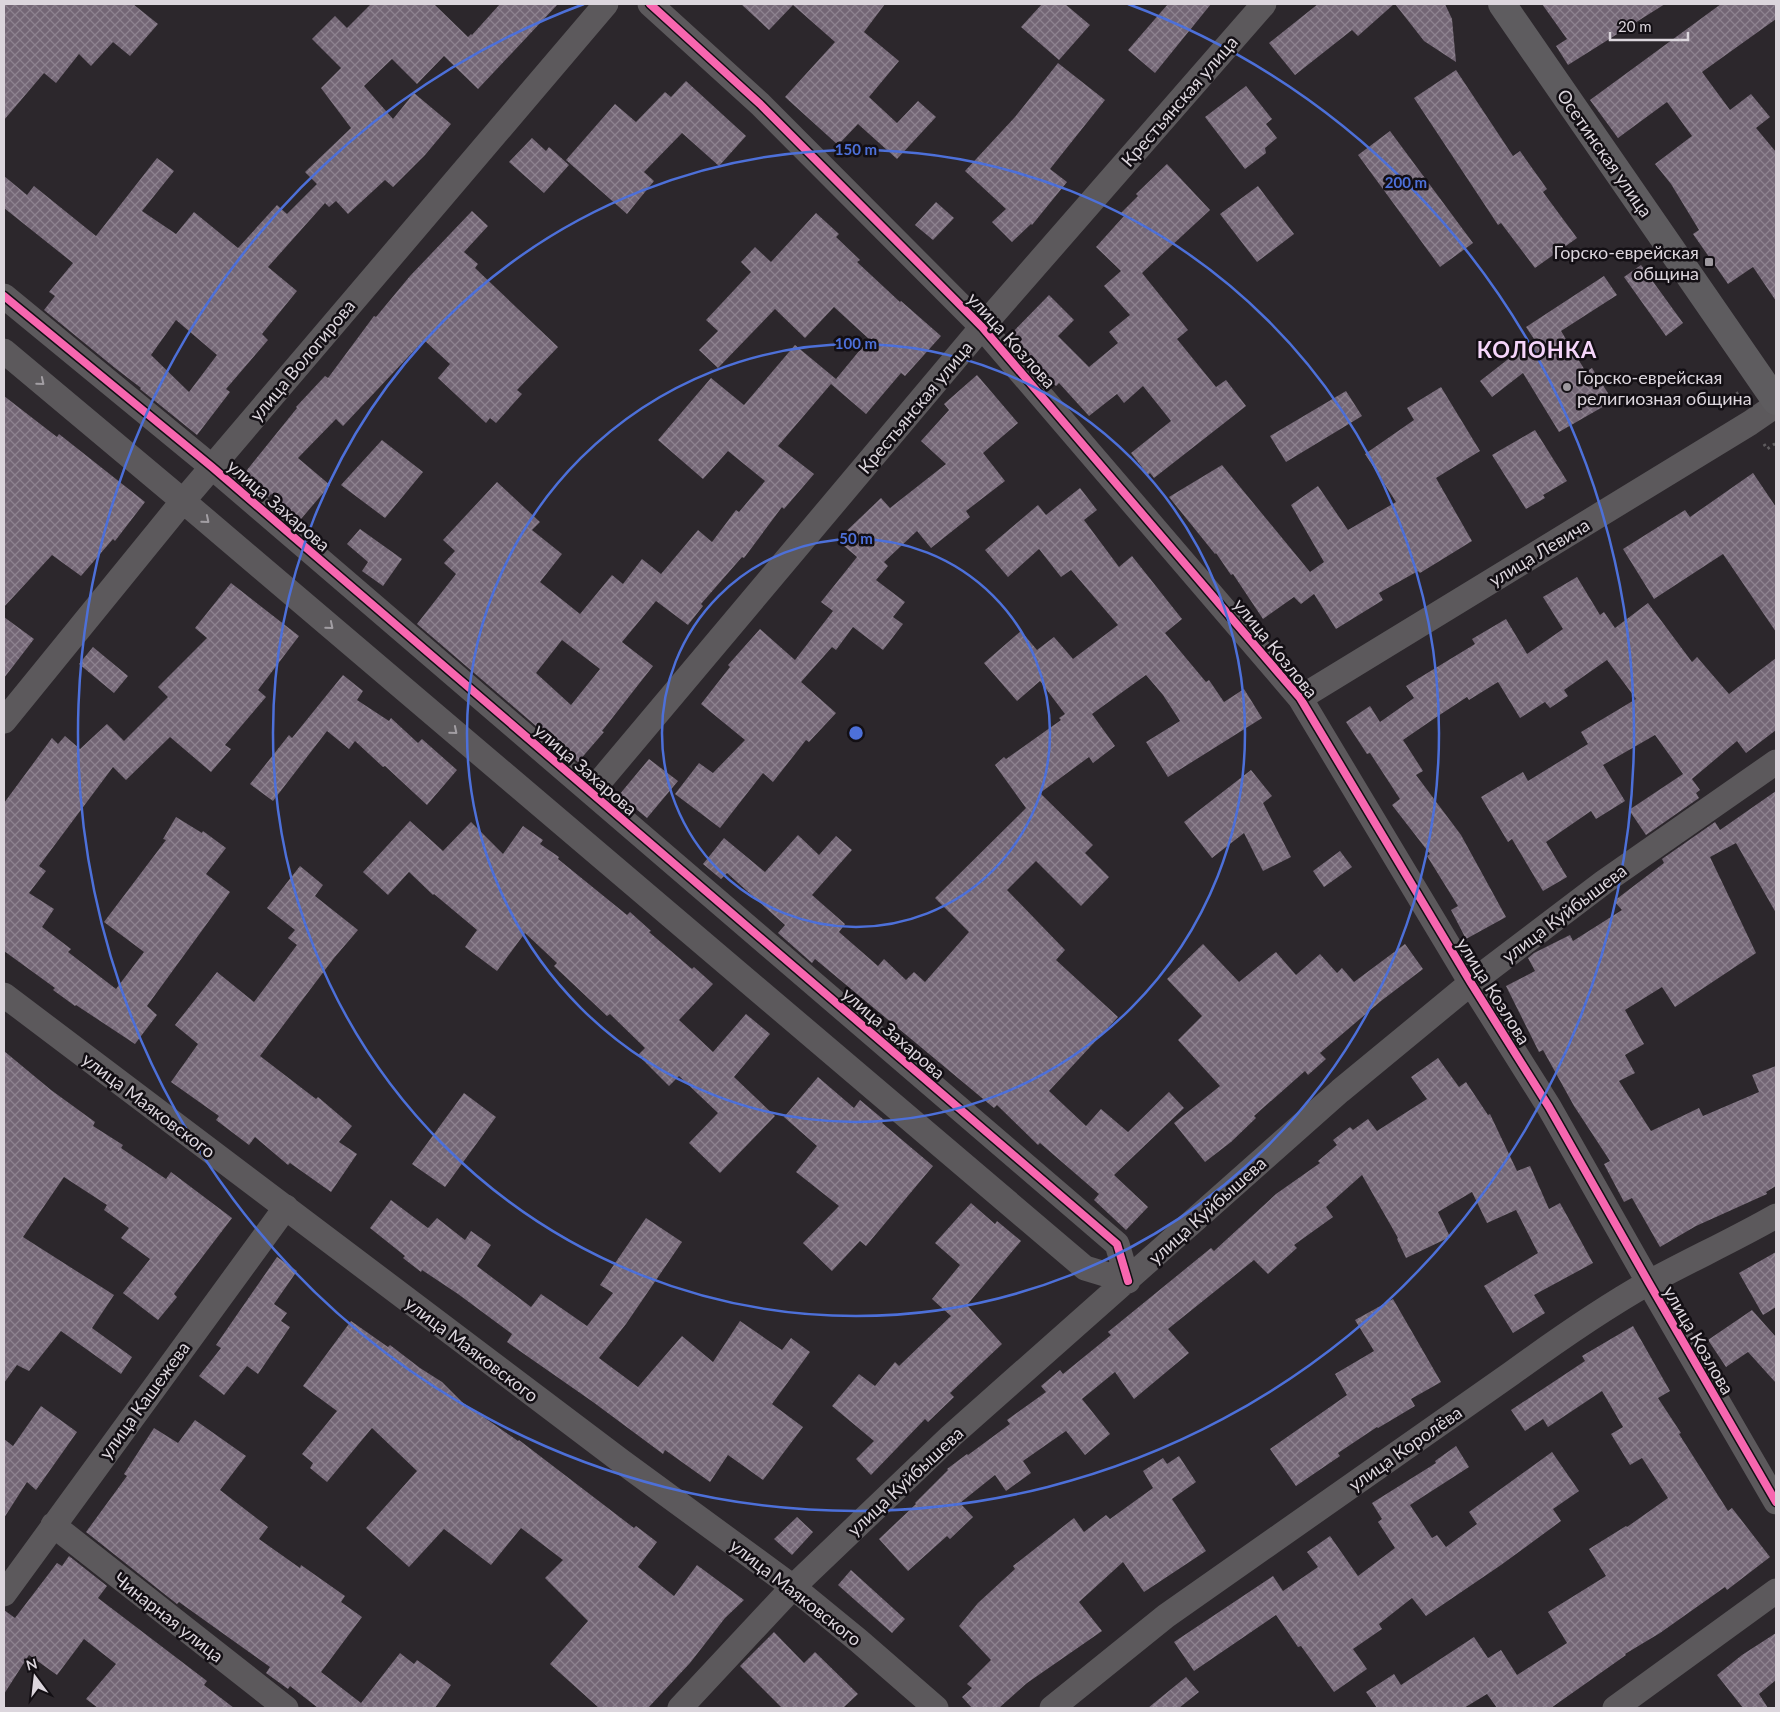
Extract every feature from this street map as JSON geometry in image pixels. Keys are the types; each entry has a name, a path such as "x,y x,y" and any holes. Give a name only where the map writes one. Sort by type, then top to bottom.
{"main road":[{"name":"Осетинская улица","path":"1502,4 1776,401"}],"street":[{"name":"улица Вологирова","path":"4,721 183,501 606,4"},
{"name":"улица Козлова","path":"650,4 760,104 982,327 1300,698 1471,983 1549,1107 1648,1283 1776,1502"},
{"name":"Крестьянская улица","path":"591,792 982,327 1264,4"},
{"name":"улица Захарова","path":"4,296 212,467 1117,1244 1128,1281"},
{"path":"4,351 1085,1268 1128,1281"},
{"name":"улица Левича","path":"1300,698 1750,423 1776,405"},
{"name":"улица Куйбышева","path":"680,1708 792,1587 952,1436 1340,1091 1471,983 1604,882 1776,762"},
{"name":"улица Маяковского","path":"4,995 621,1461 792,1587 859,1641 936,1708"},
{"name":"улица Кашежева","path":"4,1594 286,1208"},
{"name":"улица Королёва","path":"1052,1708 1166,1616 1568,1332 1648,1283 1733,1241 1776,1216"},
{"name":"Чинарная улица","path":"53,1525 286,1708"},
{"path":"1615,1708 1776,1591"}],"path":[{"path":"1738,406 1732,397 1741,391"}],"building":[{"path":"4,4 133,4 158,24 130,56 113,42 91,66 79,54 56,83 44,73 4,120"},
{"path":"371,4 434,4 468,37 500,4 558,4 478,89 444,56 417,84 392,59 364,86 393,119 414,93 451,124 425,155 393,187 385,180 348,214 336,201 329,207 325,203 268,267 297,291 262,334 268,340 226,389 230,392 197,435 44,310 55,296 49,292 73,263 4,208 4,176 27,195 34,186 96,236 157,158 174,171 142,211 176,234 194,212 238,248 277,205 287,214 317,184 305,172 351,128 321,88 341,68 312,39 335,16 347,28","holes":["176,320 217,355 189,392 151,355"]},
{"path":"741,4 885,4 864,32 899,61 869,97 897,123 918,101 936,117 897,159 858,124 838,145 785,97 835,42 793,5 769,30"},
{"path":"1042,4 1065,4 1090,25 1059,60 1021,27"},
{"path":"1168,4 1211,4 1155,73 1128,50"},
{"path":"1318,4 1394,4 1358,36 1352,30 1295,75 1269,43"},
{"path":"1395,4 1445,4 1452,19 1456,62 1424,41"},
{"path":"1542,4 1665,4 1568,65 1556,46 1567,39"},
{"path":"1721,4 1776,4 1776,19 1702,72 1730,110 1751,94 1770,117 1756,128 1776,152 1776,301 1753,267 1728,284 1693,234 1699,230 1671,184 1655,164 1692,136 1667,102 1618,138 1590,100"},
{"path":"1058,63 1105,100 1050,169 1067,182 1032,225 1012,242 992,222 1006,209 965,171 1015,117"},
{"path":"1456,70 1513,156 1520,151 1547,189 1543,192 1577,238 1535,268 1501,223 1498,225 1414,98"},
{"path":"686,81 746,136 719,166 682,133 644,172 654,181 627,214 566,160 615,104 636,122 665,92 671,97"},
{"path":"1246,86 1272,119 1266,124 1277,138 1265,148 1266,153 1245,169 1205,117"},
{"path":"1390,131 1473,243 1440,267 1358,155"},
{"path":"532,138 546,151 549,147 569,165 544,193 509,162"},
{"path":"1167,164 1210,210 1142,273 1188,330 1177,339 1216,387 1226,380 1246,406 1154,478 1150,473 1148,475 1131,453 1171,421 1143,386 1124,403 1117,394 1089,416 1059,383 1056,386 1029,360 1009,336 1049,295 1074,320 1058,336 1089,367 1118,343 1109,332 1130,315 1104,286 1121,271 1096,247 1124,216 1121,213 1138,196 1136,194"},
{"path":"1258,186 1294,234 1257,262 1220,214"},
{"path":"936,202 954,218 933,240 915,225"},
{"path":"472,211 488,226 464,252 478,264 475,268 558,347 517,390 522,394 496,423 490,418 486,423 438,378 450,364 424,340 343,426 336,419 298,458 330,485 301,519 271,494 269,497 243,475 296,407 325,376 328,378 374,316 376,317 410,276"},
{"path":"816,213 839,234 836,237 860,260 857,262 900,302 941,336 905,376 901,373 866,414 831,384 778,446 814,474 784,509 782,507 744,558 742,557 701,604 703,606 688,625 656,601 622,642 653,666 602,731 604,732 578,762 417,624 456,574 444,563 455,551 443,540 497,482 540,522 532,530 562,554 540,582 580,614 612,575 623,584 642,559 661,574 698,530 712,542 736,510 739,512 765,481 728,451 703,479 658,440 711,378 744,405 795,345 836,379 869,339 834,307 805,338 775,309 718,368 699,350 718,331 706,320 751,272 741,262 755,247 771,262","holes":["562,640 600,669 571,705 536,673"]},
{"path":"1641,265 1683,323 1666,336 1624,277"},
{"path":"1604,276 1617,295 1561,331 1586,372 1592,368 1613,401 1559,432 1523,373 1492,397 1480,381 1534,339 1526,327"},
{"path":"977,375 1018,423 983,453 1005,481 966,511 970,517 931,548 917,531 884,562 888,566 876,580 905,602 893,617 903,624 883,650 853,627 836,650 832,647 801,682 836,713 809,742 806,740 773,782 763,773 720,828 675,794 699,763 713,773 745,740 701,704 730,667 728,665 760,629 795,660 833,611 821,602 857,557 837,540 881,498 890,508 946,464 921,441 949,410 944,404"},
{"path":"1441,387 1480,451 1436,478 1472,541 1420,573 1418,571 1379,593 1383,600 1336,629 1314,594 1301,604 1294,597 1263,619 1233,574 1231,575 1216,553 1169,497 1222,465 1310,572 1324,562 1291,505 1318,486 1348,530 1396,502 1365,454 1414,420 1407,408"},
{"path":"1346,391 1362,416 1286,462 1270,436"},
{"path":"4,396 57,437 59,434 145,502 115,541 113,539 81,576 52,555 4,607"},
{"path":"1535,430 1567,481 1543,495 1545,498 1526,509 1492,455"},
{"path":"382,440 423,472 385,518 341,485"},
{"path":"1753,473 1776,507 1776,632 1723,554 1654,599 1623,549 1685,510 1690,517"},
{"path":"1080,488 1097,510 1084,520 1119,567 1132,556 1182,619 1165,633 1206,682 1209,680 1224,702 1244,689 1262,718 1168,777 1146,742 1180,721 1163,695 1146,675 1092,714 1115,746 1093,763 1089,757 1040,793 1093,845 1085,853 1109,877 1081,906 1036,861 1007,890 1065,950 1056,960 1118,1017 1049,1091 1086,1126 1101,1109 1128,1132 1169,1092 1184,1108 1114,1175 1148,1207 1126,1230 1094,1200 1099,1194 1040,1143 1038,1145 997,1105 994,1108 815,959 812,963 778,933 785,925 727,873 721,879 703,864 724,838 765,872 798,835 819,855 836,836 852,850 812,895 845,924 839,932 878,966 884,959 906,980 914,972 925,982 969,932 935,898 1026,808 995,765 1004,757 1006,759 1061,720 1059,718 1065,714 1040,681 1017,701 984,663 1021,631 1037,650 1054,637 1073,659 1118,625 1071,570 1061,577 1039,549 1008,577 985,550 1038,505 1046,515"},
{"path":"360,529 402,559 383,586 362,571 368,562 347,544"},
{"path":"1577,577 1600,615 1604,612 1615,628 1648,603 1692,662 1697,657 1729,694 1776,658 1776,730 1746,753 1737,741 1692,779 1700,790 1696,793 1699,798 1646,835 1629,810 1683,774 1655,735 1603,765 1625,801 1596,819 1591,811 1546,842 1567,877 1543,891 1512,839 1508,842 1481,797 1523,772 1528,781 1588,744 1581,732 1636,699 1607,660 1564,690 1568,696 1550,708 1545,702 1520,718 1498,682 1469,700 1467,697 1438,716 1403,740 1423,771 1416,775 1461,835 1506,917 1466,939 1451,910 1458,906 1427,856 1430,854 1392,805 1400,799 1370,753 1367,754 1346,722 1370,706 1380,722 1414,698 1406,686 1475,644 1472,639 1506,619 1527,654 1563,629 1543,597"},
{"path":"231,583 299,636 258,690 266,697 225,745 231,749 211,772 170,737 126,780 113,767 39,866 46,871 29,893 54,909 42,927 71,949 68,952 116,989 144,952 104,922 166,840 163,839 176,817 202,833 203,831 226,848 206,874 230,892 147,1006 157,1015 135,1044 75,1006 53,990 55,988 4,951 4,803 52,738 58,744 65,736 80,749 107,724 124,741 168,697 158,687 207,638 195,628"},
{"path":"4,617 34,639 4,678"},
{"path":"93,647 128,676 114,693 79,664"},
{"path":"343,675 363,691 357,700 389,721 391,718 418,743 422,739 457,770 427,805 355,741 349,749 327,731 273,801 250,784 289,735 292,738"},
{"path":"649,759 678,781 647,818 619,795"},
{"path":"1251,770 1272,796 1263,803 1291,857 1263,871 1244,833 1212,858 1184,822"},
{"path":"1776,791 1776,913 1736,843 1710,857 1756,953 1675,1007 1662,987 1625,1010 1644,1044 1625,1055 1635,1073 1619,1081 1651,1131 1699,1108 1703,1116 1759,1092 1752,1075 1776,1066 1776,1186 1766,1192 1767,1194 1696,1226 1660,1247 1632,1198 1624,1202 1604,1164 1610,1161 1574,1106 1543,1050 1539,1052 1506,986 1535,971 1528,958 1534,953 1570,935 1573,941 1622,910 1614,901 1664,863 1662,859 1715,822 1720,830"},
{"path":"410,821 443,851 471,822 503,854 523,826 543,840 540,844 559,857 558,859 627,915 630,912 651,931 649,932 692,969 694,967 713,984 679,1020 713,1052 746,1014 770,1034 734,1077 775,1116 720,1173 689,1143 718,1113 679,1076 669,1086 638,1055 645,1048 610,1014 607,1016 554,966 557,963 525,933 497,971 465,947 477,930 433,895 409,872 388,895 363,872"},
{"path":"1340,851 1352,867 1324,887 1313,871"},
{"path":"300,866 323,885 315,896 358,930 334,958 260,1056 316,1099 318,1097 352,1126 339,1142 357,1154 331,1192 290,1163 288,1165 255,1137 249,1145 216,1120 219,1116 171,1082 198,1044 175,1025 217,972 254,1002 297,945 288,938 295,930 267,908"},
{"path":"1203,944 1239,982 1276,952 1296,975 1320,954 1337,973 1342,968 1354,982 1405,944 1423,969 1381,1001 1320,1053 1326,1059 1308,1075 1305,1071 1254,1116 1256,1118 1231,1142 1205,1162 1174,1123 1220,1086 1178,1040 1202,1016 1167,979"},
{"path":"4,1051 51,1090 95,1122 93,1126 123,1145 121,1148 166,1179 171,1172 232,1218 174,1294 177,1297 158,1320 123,1293 150,1259 121,1238 129,1228 104,1210 107,1205 64,1177 23,1237 114,1295 92,1328 132,1357 121,1374 61,1331 29,1371 17,1365 4,1383"},
{"path":"1438,1058 1459,1087 1466,1082 1488,1115 1490,1114 1517,1171 1530,1166 1549,1209 1560,1203 1593,1263 1534,1295 1545,1313 1513,1333 1484,1286 1538,1253 1516,1210 1487,1223 1472,1192 1438,1212 1450,1237 1406,1258 1398,1238 1362,1175 1326,1207 1333,1217 1294,1245 1297,1248 1268,1274 1254,1260 1168,1329 1189,1353 1134,1399 1115,1372 1082,1399 1110,1434 1085,1455 1066,1431 1023,1461 1031,1473 1006,1491 995,1475 960,1503 973,1517 950,1539 947,1536 908,1571 879,1539 916,1504 947,1469 1010,1424 1007,1420 1046,1392 1041,1386 1060,1370 1063,1374 1111,1335 1108,1332 1211,1248 1214,1251 1276,1194 1320,1163 1318,1161 1337,1145 1333,1140 1350,1127 1353,1130 1368,1119 1377,1131 1427,1099 1411,1077"},
{"path":"818,1077 854,1108 860,1100 884,1120 882,1123 933,1166 866,1246 860,1241 832,1271 803,1243 839,1206 796,1172 817,1146 784,1117"},
{"path":"464,1093 496,1117 445,1187 412,1164"},
{"path":"391,1200 428,1228 437,1218 465,1240 471,1231 491,1245 477,1266 531,1307 541,1294 587,1326 613,1293 600,1285 646,1218 682,1242 626,1324 599,1358 638,1387 682,1336 713,1362 740,1321 782,1350 791,1338 810,1352 772,1404 803,1427 763,1480 728,1455 710,1482 665,1450 663,1454 507,1342 512,1334 458,1294 422,1270 421,1272 403,1258 405,1256 370,1228"},
{"path":"971,1203 995,1224 997,1221 1021,1241 967,1305 1002,1344 950,1393 954,1397 928,1422 925,1419 871,1475 856,1459 874,1441 832,1406 859,1374 875,1386 895,1362 899,1366 951,1316 932,1299 960,1265 935,1243"},
{"path":"1776,1252 1776,1307 1763,1315 1739,1273"},
{"path":"277,1257 297,1271 274,1304 287,1313 281,1321 290,1327 258,1374 247,1366 224,1395 199,1376 221,1348 216,1345"},
{"path":"1393,1299 1441,1382 1411,1399 1415,1406 1377,1427 1338,1453 1340,1456 1296,1486 1270,1449 1347,1395 1335,1374 1374,1351 1355,1320"},
{"path":"1752,1310 1776,1337 1776,1383 1748,1352 1726,1367 1708,1340"},
{"path":"351,1321 388,1347 390,1345 442,1382 462,1402 519,1440 634,1528 636,1526 657,1542 638,1567 674,1596 697,1565 744,1600 725,1618 690,1663 648,1708 599,1708 550,1664 588,1621 545,1578 563,1560 521,1528 491,1565 444,1529 409,1567 366,1528 417,1471 372,1428 327,1482 310,1468 313,1463 302,1454 337,1411 303,1386"},
{"path":"1633,1326 1670,1391 1658,1398 1681,1433 1679,1434 1728,1511 1732,1508 1770,1557 1727,1590 1725,1587 1660,1633 1625,1654 1551,1708 1497,1708 1487,1694 1464,1708 1377,1708 1366,1692 1394,1674 1401,1685 1474,1637 1488,1658 1501,1650 1517,1675 1567,1643 1548,1612 1606,1576 1589,1549 1627,1527 1668,1498 1642,1458 1630,1465 1611,1434 1623,1427 1602,1391 1548,1427 1543,1419 1525,1431 1511,1410 1585,1361 1582,1356"},
{"path":"41,1406 77,1432 36,1490 27,1482 4,1518 4,1439 13,1446"},
{"path":"195,1420 246,1456 220,1490 268,1527 259,1539 300,1568 301,1565 345,1596 341,1602 362,1617 321,1672 361,1703 400,1653 414,1664 417,1660 451,1685 435,1708 318,1708 290,1686 288,1689 266,1673 270,1667 179,1602 177,1604 86,1532 127,1476 124,1474 154,1428 178,1443"},
{"path":"1456,1446 1469,1467 1410,1505 1432,1538 1437,1535 1446,1547 1477,1524 1469,1512 1552,1452 1579,1491 1553,1509 1561,1521 1426,1616 1412,1598 1379,1624 1382,1629 1353,1649 1367,1669 1334,1692 1301,1646 1298,1647 1276,1615 1194,1671 1174,1642 1273,1576 1283,1591 1318,1567 1307,1552 1330,1536 1358,1576 1395,1548 1378,1522 1382,1519 1372,1503 1436,1463 1435,1461"},
{"path":"1179,1456 1196,1482 1172,1499 1206,1551 1144,1592 1123,1562 1079,1602 1102,1631 1027,1683 999,1708 972,1708 962,1697 972,1688 967,1684 991,1660 959,1626 978,1603 1015,1569 1013,1566 1074,1518 1084,1532 1106,1515 1110,1519 1153,1488 1143,1471 1163,1458 1167,1464"},
{"path":"797,1517 813,1532 792,1555 774,1539"},
{"path":"69,1556 107,1586 98,1598 207,1681 204,1685 234,1708 98,1708 86,1699 116,1664 84,1639 57,1675 29,1655 4,1694 4,1610 15,1618 57,1563 62,1566"},
{"path":"851,1570 905,1619 892,1633 838,1585"},
{"path":"774,1632 804,1663 815,1652 858,1694 843,1708 782,1708 740,1666"},
{"path":"1776,1633 1776,1680 1759,1694 1768,1708 1743,1708 1717,1675 1742,1655"},
{"path":"1186,1677 1199,1692 1179,1708 1148,1708"}],"cycle path":[{"path":"650,4 760,104 982,327 1300,698 1471,983 1549,1107 1776,1502"},
{"path":"4,296 212,467 1117,1244 1128,1281"}],"place":[{"name":"Горско-еврейская община","path":"1709,262"},
{"name":"Горско-еврейская религиозная община","path":"1567,387"}],"district":[{"name":"КОЛОНКА","path":"1537,349"}]}
